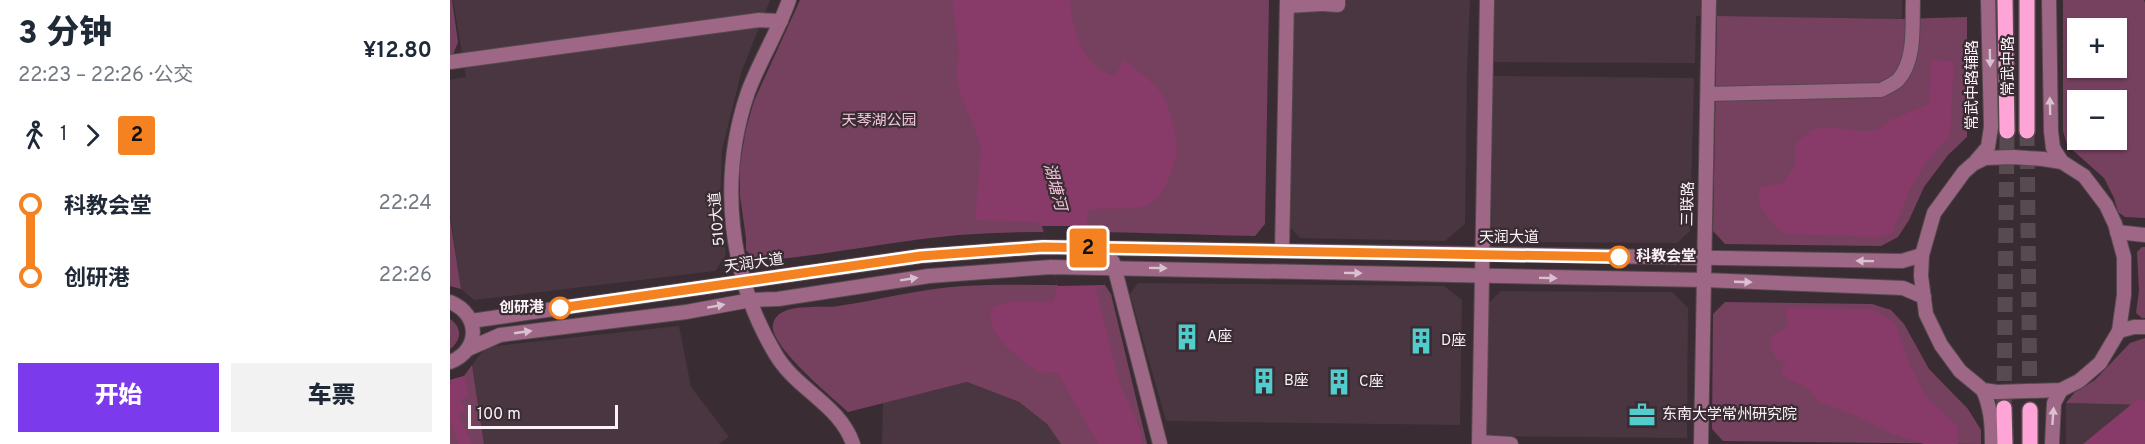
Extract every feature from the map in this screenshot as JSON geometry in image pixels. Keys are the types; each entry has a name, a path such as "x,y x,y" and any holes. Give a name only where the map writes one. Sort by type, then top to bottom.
{"main road":[{"name":"常武中路","path":"2005,0 2007,131"},
{"name":"常武中路","path":"2027,0 2027,131"},
{"path":"2004,408 2005,444"},
{"path":"2030,410 2030,444"}],"street":[{"name":"510大道","path":"789,0 749,90 737,129 730,190 739,267 756,318 778,358 793,378 832,410 842,422 853,444"},
{"path":"1487,0 1479,443 1511,444"},
{"name":"三联路","path":"1701,444 1709,0"},
{"path":"1708,94 1881,90 1898,80 1907,64 1911,48 1912,0"},
{"name":"常武中路辅路","path":"1983,390 1960,371 1941,345 1926,314 1921,276 1922,255 1934,213 1947,194 1988,147 1991,127 1988,0"},
{"path":"2049,0 2050,131 2054,148 2062,162"},
{"path":"1282,251 1287,3 1322,2 1339,6"},
{"path":"450,62 759,20 781,21"},
{"path":"1973,164 1985,158 2013,157 2062,162 2084,176 2106,205 2124,257 2119,331 2100,363 2079,381 2061,390 1996,392 1983,390"},
{"path":"2117,232 2145,235"},
{"name":"天润大道","path":"471,321 921,256 1043,247 1902,261 1922,255"},
{"path":"1110,248 1107,267 1160,444"},
{"path":"450,362 461,357 468,349 500,335 686,312 751,300 778,299 929,276 1050,267 1704,280 1903,288 1924,297"},
{"path":"450,302 466,312 471,321 473,330 468,349"},
{"path":"2119,331 2145,327"},
{"path":"1983,390 1989,402 1992,444"},
{"path":"2052,444 2054,403 2061,390"}],"shaded area":[{"name":"创研港","path":"453,0 770,0 741,73 722,150 720,208 726,255 715,271 474,300 461,289 450,214 450,80 466,77"},
{"path":"1292,0 1470,0 1465,224 1445,241 1300,238 1288,225"},
{"path":"1493,0 1902,0 1902,19 1696,16 1695,63 1492,62"},
{"path":"1493,76 1694,78 1690,231 1677,243 1509,242 1491,226"},
{"path":"1138,283 1444,286 1462,300 1460,425 1166,421 1130,294"},
{"path":"1501,291 1672,292 1688,308 1687,438 1484,436 1487,305"},
{"name":"创研港","path":"679,326 691,387 729,437 719,444 484,444 472,365 486,347"},
{"path":"967,382 1019,402 1047,424 1061,444 882,444 883,403"},
{"path":"2066,403 2145,405 2145,444 2066,444"}],"green space":[{"path":"450,0 452,0 458,42 450,62"},
{"name":"天琴湖公园","path":"800,0 1269,0 1265,224 1255,236 1107,232 996,233 959,235 756,261 746,250 740,196 740,163 754,101"},
{"path":"2063,0 2144,0 2145,218 2125,217 2118,212 2104,178 2073,150 2127,150 2127,90 2067,90 2067,145 2063,131"},
{"path":"1717,16 1902,19 1967,17 1967,137 1948,155 1924,187 1909,220 1898,237 1881,246 1725,244 1713,231"},
{"path":"450,219 461,289 450,286"},
{"path":"2145,247 2145,318 2136,313 2139,291 2137,252"},
{"path":"1105,285 1111,294 1147,444 1061,444 1047,424 1019,402 967,382 848,412 790,357 774,333 773,324 777,317 791,309 838,306 948,287"},
{"path":"1725,302 1872,304 1891,310 1904,324 1929,369 1968,409 1981,430 1981,444 1723,441 1712,429 1713,314"},
{"path":"450,319 457,326 459,334 457,342 450,349"},
{"path":"2145,338 2145,405 2066,403 2075,392 2095,380 2130,343"},
{"path":"472,365 484,444 450,444 450,380 464,376"}],"water":[{"name":"湖塘河","path":"952,0 1070,0 1081,46 1094,64 1115,76 1124,60 1155,86 1165,101 1177,147 1172,170 1165,187 1150,204 1090,210 1086,216 1105,285 1096,289 1119,382 1140,429 1142,444 1098,444 1057,372 1039,373 1014,353 993,328 991,308 1008,302 1052,302 1058,286 1042,226 1035,222 975,220 981,146 959,90 957,73 959,51"},
{"path":"1931,60 1954,61 1950,135 1927,161 1910,189 1892,234 1877,237 1784,234 1764,213 1759,194 1761,187 1783,183 1795,165 1795,144 1811,130 1829,127 1876,131 1892,119 1929,104"},
{"path":"1786,308 1872,309 1894,322 1925,396 1958,426 1958,444 1924,444 1890,433 1818,401 1807,387 1790,380 1780,372 1786,364 1776,358 1770,346 1773,335 1788,327"},
{"path":"464,376 469,396 461,400 466,410 458,413 472,444 459,444 450,421 450,380"},
{"path":"2138,399 2145,401 2145,444 2083,444"}],"pier":[{"path":"1042,226 1091,226 1105,285 1058,286"}],"tunnel":[{"path":"2004,404 2007,131"},
{"path":"2027,131 2030,410"}],"bus line":[{"name":"2","path":"560,308 921,256 980,250 1043,247 1501,253 1619,257"}],"place":[{"name":"科教会堂","path":"1619,257"},
{"name":"创研港","path":"560,308"},
{"name":"A座","path":"1187,337"},
{"name":"D座","path":"1421,341"},
{"name":"B座","path":"1264,381"},
{"name":"C座","path":"1339,382"},
{"name":"东南大学常州研究院","path":"1642,415"}]}
